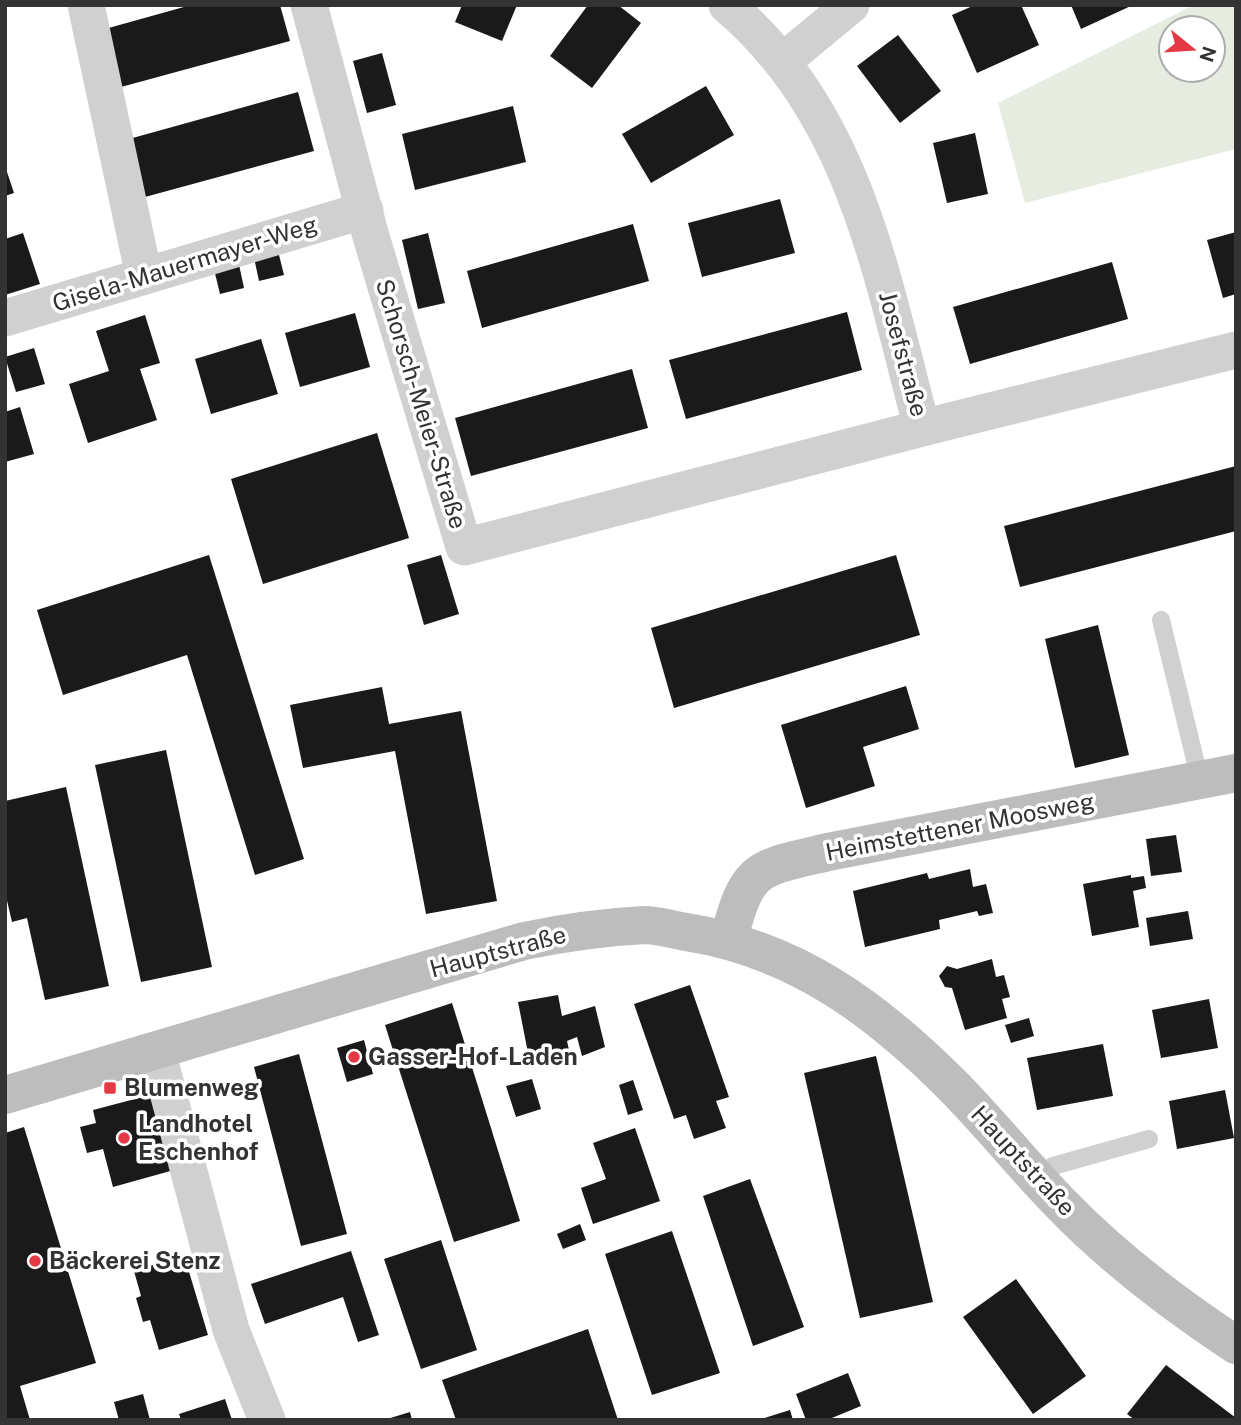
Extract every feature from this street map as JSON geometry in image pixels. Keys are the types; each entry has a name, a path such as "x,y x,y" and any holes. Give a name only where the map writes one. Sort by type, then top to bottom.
{"street":[{"path":"86,5 144,276"},
{"name":"Schorsch-Meier-Straße","path":"309,5 365,210 464,547 922,428"},
{"name":"Josefstraße","path":"727,5 782,62 816,110 844,162 863,210 922,428 1236,350"},
{"path":"782,62 851,5"},
{"name":"Gisela-Mauermayer-Weg","path":"5,318 365,210"},
{"name":"Heimstettener Moosweg","path":"729,938 739,897 762,868 828,852 1218,777"},
{"name":"Hauptstraße","path":"5,1095 524,941 562,933 647,925 729,938 778,956 858,1003 952,1085 1035,1177 1130,1268 1183,1311 1236,1345"},
{"path":"157,1051 231,1330 267,1420"}],"lane":[{"path":"1161,620 1218,777"},
{"path":"1035,1177 1054,1166 1149,1139"}],"shaded area":[{"path":"1194,5 1236,5 1236,149 1025,203 998,103 1157,24 1157,84 1227,84 1227,14 1176,14"}],"building":[{"path":"191,5 280,5 290,41 121,87 105,29"},
{"path":"462,5 517,5 502,41 455,22"},
{"path":"588,5 618,5 641,23 592,88 550,56"},
{"path":"975,5 1021,5 1039,45 977,73 952,15"},
{"path":"1071,5 1133,5 1081,29"},
{"path":"898,35 941,91 900,123 857,66"},
{"path":"382,53 396,105 367,113 353,61"},
{"path":"706,86 734,135 651,183 622,134"},
{"path":"298,92 314,151 145,197 129,139"},
{"path":"513,106 526,162 415,190 402,134"},
{"path":"975,133 988,194 947,203 933,143"},
{"path":"5,166 14,193 5,196"},
{"path":"780,199 795,253 702,277 688,223"},
{"path":"633,224 649,281 482,328 467,271"},
{"path":"1236,232 1236,294 1223,298 1207,240"},
{"path":"23,233 40,284 5,295 5,239"},
{"path":"428,233 445,303 418,309 402,240"},
{"path":"277,247 284,275 259,281 253,253"},
{"path":"238,260 244,288 220,294 213,265"},
{"path":"1112,262 1128,319 970,364 953,307"},
{"path":"847,312 862,370 686,419 669,360"},
{"path":"355,313 370,367 300,387 285,333"},
{"path":"145,315 160,363 140,369 157,420 88,443 69,384 109,371 96,331"},
{"path":"261,339 278,394 211,414 195,359"},
{"path":"34,348 45,384 16,392 5,357"},
{"path":"632,369 648,428 471,476 455,418"},
{"path":"20,407 34,454 5,462 5,412"},
{"path":"377,433 409,538 263,584 231,479"},
{"path":"1236,466 1236,531 1020,587 1004,526"},
{"path":"209,555 304,859 255,875 187,655 63,695 37,610"},
{"path":"441,555 459,614 424,625 407,565"},
{"path":"896,555 920,635 674,708 651,628"},
{"path":"1098,625 1129,755 1075,768 1045,639"},
{"path":"906,686 919,729 863,747 875,786 806,808 781,725"},
{"path":"382,687 389,724 461,711 497,901 426,914 395,751 303,768 290,705"},
{"path":"166,750 212,967 141,982 95,765"},
{"path":"66,787 109,986 45,1000 27,918 12,922 5,892 5,801"},
{"path":"1176,835 1182,872 1151,876 1146,839"},
{"path":"970,869 973,887 986,884 993,913 979,916 977,911 939,920 940,929 865,947 853,891 927,873 929,879"},
{"path":"1131,875 1131,878 1144,876 1146,888 1133,891 1139,927 1092,936 1083,884"},
{"path":"1188,911 1193,939 1150,946 1146,918"},
{"path":"992,959 996,977 1004,975 1010,997 1002,999 1007,1018 965,1030 952,988 945,987 939,976 947,966 957,969"},
{"path":"690,985 729,1097 716,1101 726,1128 694,1139 686,1115 674,1119 634,1004"},
{"path":"558,995 562,1016 595,1006 605,1047 582,1056 577,1037 567,1041 569,1050 529,1058 518,1002"},
{"path":"1209,999 1218,1048 1161,1058 1152,1010"},
{"path":"452,1003 520,1221 454,1242 385,1025"},
{"path":"1029,1018 1034,1036 1011,1043 1005,1025"},
{"path":"364,1040 373,1074 347,1082 337,1048"},
{"path":"1103,1044 1113,1096 1037,1110 1027,1058"},
{"path":"299,1054 347,1234 301,1246 254,1067"},
{"path":"876,1056 933,1302 860,1318 804,1073"},
{"path":"532,1079 541,1109 516,1117 506,1086"},
{"path":"633,1080 643,1110 628,1115 619,1085"},
{"path":"1225,1090 1234,1138 1177,1149 1169,1101"},
{"name":"Landhotel Eschenhof","path":"154,1094 174,1170 113,1187 103,1149 87,1153 80,1127 96,1123 93,1110"},
{"name":"Bäckerei Stenz","path":"24,1127 96,1363 20,1386 30,1420 5,1420 5,1133"},
{"path":"635,1128 660,1201 593,1224 581,1188 606,1179 593,1143"},
{"path":"750,1179 804,1327 753,1346 703,1196"},
{"path":"580,1224 586,1240 563,1249 557,1234"},
{"path":"672,1231 720,1373 652,1395 605,1254"},
{"path":"441,1240 477,1350 421,1369 384,1259"},
{"path":"351,1251 379,1335 358,1342 343,1297 265,1324 251,1284"},
{"path":"184,1255 208,1335 159,1350 150,1320 143,1322 136,1298 141,1296 134,1271"},
{"path":"1016,1279 1086,1376 1033,1414 963,1317"},
{"path":"588,1329 618,1420 456,1420 442,1380"},
{"path":"1166,1365 1236,1420 1135,1420 1127,1414"},
{"path":"848,1373 861,1406 827,1420 806,1420 796,1394"},
{"path":"143,1394 150,1420 119,1420 114,1402"},
{"path":"225,1399 232,1420 181,1420 179,1414"},
{"path":"790,1410 793,1420 761,1420 761,1419"},
{"path":"410,1412 412,1420 387,1420 387,1419"}],"place":[{"name":"Gasser-Hof-Laden","path":"354,1057"},
{"name":"Blumenweg","path":"110,1088"},
{"name":"Landhotel Eschenhof","path":"124,1138"},
{"name":"Bäckerei Stenz","path":"35,1261"}]}
